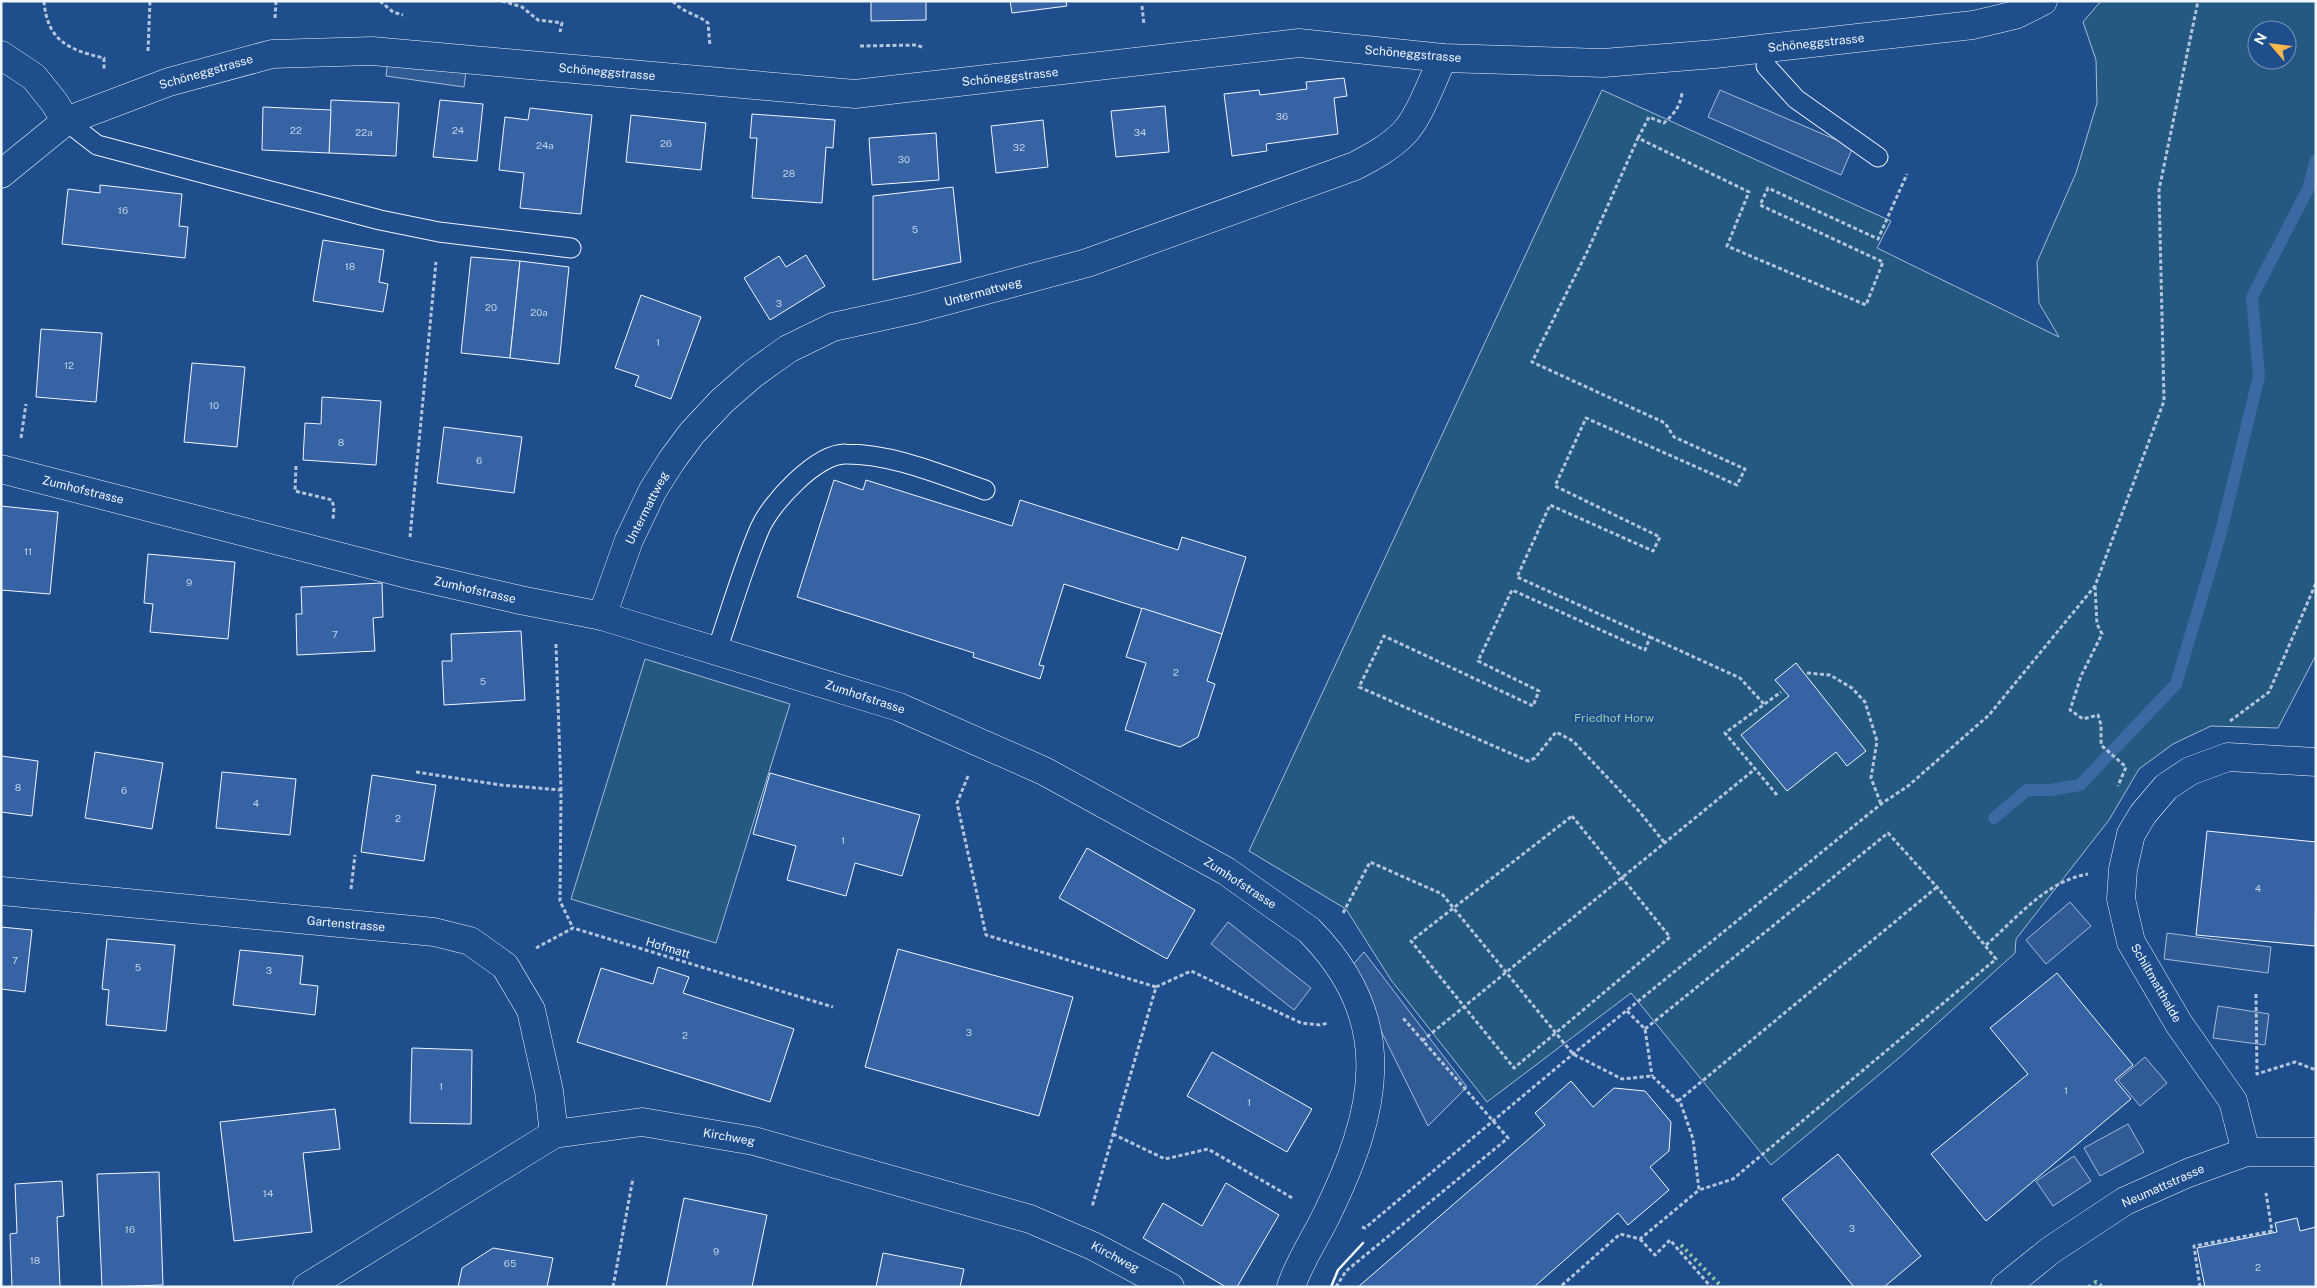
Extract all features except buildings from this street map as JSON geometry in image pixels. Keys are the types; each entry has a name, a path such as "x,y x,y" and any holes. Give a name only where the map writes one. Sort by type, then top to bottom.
{"street":[{"name":"Schöneggstrasse","path":"1,174 66,121 145,91 224,65 272,54 372,51 856,94 1298,43 1443,58 1603,63 1715,54 1974,25 2015,15 2043,1"},
{"path":"1,55 34,77 66,121"},
{"name":"Untermattweg","path":"602,616 629,540 654,490 672,460 692,433 722,401 753,374 788,349 832,327 915,310 1087,264 1355,166 1381,152 1404,132 1418,110 1443,58"},
{"name":"Zumhofstrasse","path":"1,469 407,574 520,600 602,616 898,707 1044,771 1226,871 1309,930 1321,942 1341,966 1350,982 1363,1015 1370,1040 1370,1091 1350,1166 1291,1287"},
{"name":"Schiltmatthalde","path":"2246,1152 2233,1101 2179,1024 2131,942 2121,899 2123,869 2131,834 2143,814 2166,787 2190,771 2228,757 2316,762"},
{"name":"Gartenstrasse","path":"1,891 434,932 470,941 505,966 531,1010 549,1091 554,1134"},
{"name":"Kirchweg","path":"307,1287 554,1134 642,1122 754,1141 1030,1219 1093,1246 1170,1287"},
{"name":"Neumattstrasse","path":"2005,1287 2051,1250 2125,1202 2188,1173 2246,1152 2316,1152"}],"lane":[{"path":"1766,66 1796,100 1878,157"},
{"path":"66,121 97,145 380,220 439,232 571,248"},
{"path":"717,650 761,526 786,491 815,465 844,453 891,459 985,490"}],"path":[{"path":"44,1 45,12 52,32 64,44 81,53 104,58 105,107"},
{"path":"145,91 150,1"},
{"path":"380,1 393,12 406,16"},
{"path":"502,1 522,8 538,20 562,23 556,67"},
{"path":"673,1 677,6 700,17 708,24 711,40 708,80"},
{"path":"1358,1227 1365,1228 1627,1010 1881,804 1908,786 1989,715 2096,586 2164,401 2160,190 2198,1"},
{"path":"1683,88 1681,105 1664,123 1649,117 1588,250 1532,362 1665,423 1674,437 1745,469 1737,484 1586,418 1555,486 1660,537 1653,551 1550,505 1517,577 1740,678 1764,704"},
{"path":"1638,138 1750,192 1727,246 1866,305 1883,262 1760,205 1768,188 1878,239 1908,172 1878,157"},
{"path":"407,574 439,232"},
{"path":"296,466 295,491 332,500 334,508 328,553"},
{"path":"2226,726 2235,715 2269,692 2316,584"},
{"path":"2096,586 2097,624 2102,634 2081,676 2070,710 2083,719 2098,715 2101,725 2101,745 2126,767 2117,784 2121,792"},
{"path":"1650,637 1645,650 1512,590 1478,662 1539,691 1533,706 1384,636 1359,687 1528,761 1535,758 1556,732 1573,741 1638,810 1664,842"},
{"path":"505,966 573,928 560,901 562,790 556,635"},
{"path":"1807,673 1830,675 1852,688 1865,702 1877,741 1871,778 1881,804"},
{"path":"1777,795 1725,733 1781,692"},
{"path":"1422,1041 1755,768"},
{"path":"416,772 501,785 562,790"},
{"path":"969,773 957,803 986,934 1156,987 1191,971 1301,1023 1320,1025 1363,1015"},
{"path":"1572,816 1620,878 1670,937 1514,1068 1411,941 1453,908 1572,816"},
{"path":"1640,1239 1699,1190 1733,1179 1996,959 1938,887 1888,833 1645,1029"},
{"path":"1342,915 1370,862 1442,894 1573,1054 1622,1078 1652,1076"},
{"path":"1985,945 2050,888 2077,876 2091,874"},
{"path":"1678,1101 1938,887"},
{"name":"Hofmatt","path":"573,928 833,1007"},
{"path":"1091,1210 1156,987"},
{"path":"2256,994 2258,1074 2295,1062 2316,1070"},
{"path":"1627,1010 1645,1029 1652,1076 1681,1104 1693,1139 1699,1190"},
{"path":"1336,1287 1346,1271 1508,1138 1398,1013"},
{"path":"1113,1134 1164,1160 1208,1149 1297,1200"},
{"path":"613,1287 633,1178"},
{"path":"2200,1287 2194,1246 2272,1231 2266,1193"},
{"path":"1560,1287 1620,1234 1640,1239 1655,1255 1670,1240 1710,1287"}],"green space":[{"name":"Friedhof Horw","path":"2101,1 2316,1 2316,655 2278,728 2211,726 2173,744 2139,769 2109,820 2016,939 2015,953 1899,1058 1771,1165 1631,993 1487,1102 1391,980 1346,909 1249,851 1602,90 1891,221 1877,248 2059,337 2039,303 2037,262 2076,173 2097,103 2096,60 2083,22"},
{"path":"645,659 790,704 716,943 571,899"}],"shaded area":[{"path":"388,60 466,71 464,87 386,76"},
{"path":"1720,90 1853,147 1841,175 1708,117"},
{"path":"2070,902 2091,926 2046,964 2026,940"},
{"path":"1228,922 1311,988 1294,1010 1211,944"},
{"path":"2167,933 2271,947 2268,973 2164,959"},
{"path":"1364,952 1467,1087 1428,1126 1350,968"},
{"path":"2218,1006 2269,1014 2265,1045 2213,1038"},
{"path":"2145,1057 2167,1083 2140,1106 2118,1080"},
{"path":"2128,1124 2144,1152 2100,1176 2084,1148"},
{"path":"2074,1156 2091,1181 2053,1206 2036,1181"}],"waterway":[{"path":"1994,818 2027,790 2050,790 2080,785 2176,684 2220,536 2259,376 2252,297 2308,189 2316,160"}],"hedge":[{"path":"1681,1245 1722,1287"},
{"path":"2089,1287 2096,1282 2103,1287"}],"wall":[{"path":"1331,1287 1338,1270 1363,1243"}]}
